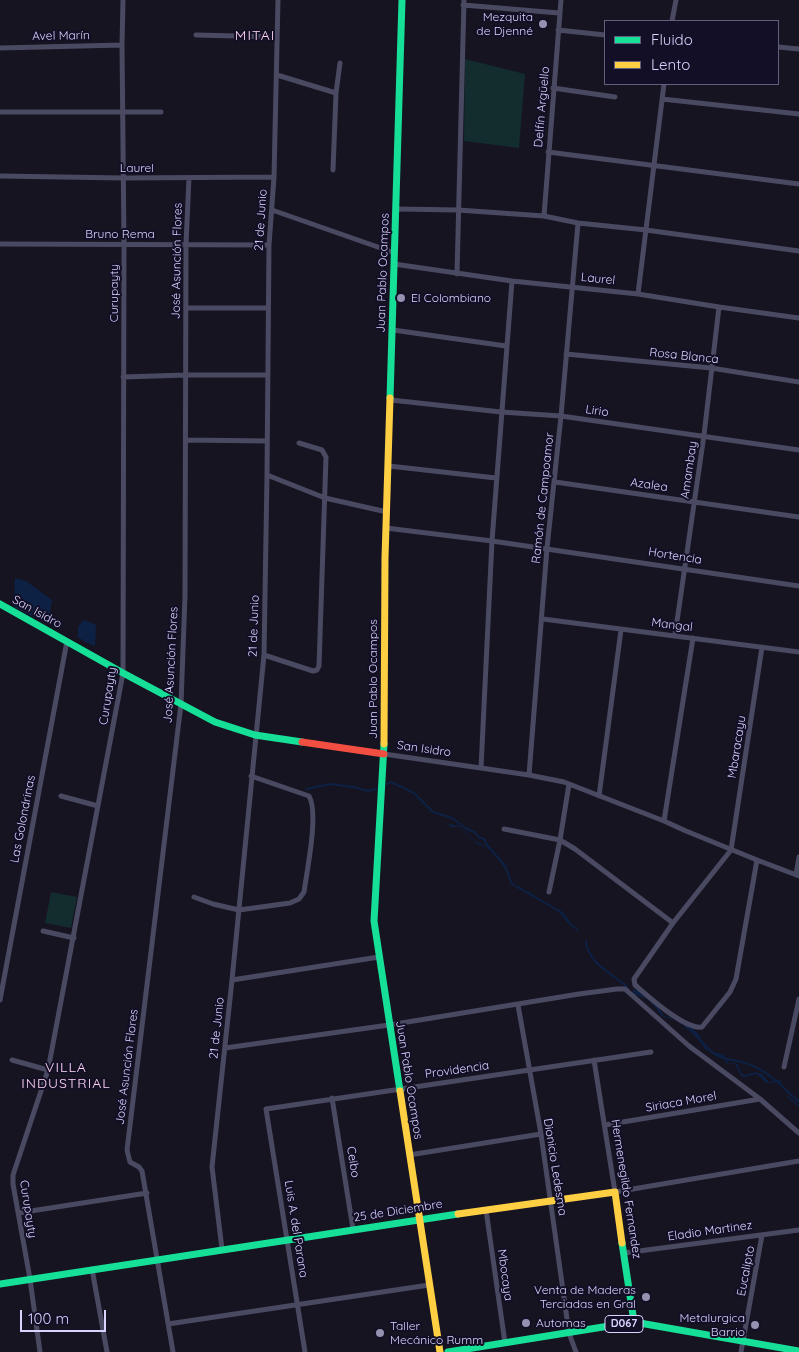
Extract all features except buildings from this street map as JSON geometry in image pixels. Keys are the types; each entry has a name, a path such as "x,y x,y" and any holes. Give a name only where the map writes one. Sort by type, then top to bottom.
{"street":[{"name":"Curupayty","path":"40,1352 13,1175 48,1070 123,674 123,0"},
{"name":"21 de Junio","path":"222,1249 212,1167 264,655 268,474 269,244 274,177 278,0"},
{"name":"Juan Pablo Ocampos","path":"402,0 386,528 384,754 374,921 398,1089 440,1352"},
{"name":"Delfín Argüello","path":"544,216 561,0"},
{"path":"672,20 676,0"},
{"path":"457,274 463,3 559,13"},
{"path":"558,30 604,35"},
{"path":"196,35 277,37"},
{"name":"Avel Marín","path":"0,48 122,45"},
{"path":"779,47 799,49"},
{"path":"333,170 336,93 340,63"},
{"path":"277,75 336,93"},
{"path":"638,294 664,85"},
{"path":"553,88 615,97"},
{"path":"662,99 799,114"},
{"path":"0,112 161,112"},
{"path":"548,152 799,184"},
{"name":"Laurel","path":"0,176 123,178 274,177"},
{"name":"José Asunción Flores","path":"147,1193 142,1171 130,1162 127,1150 181,704 185,596 186,244 189,178"},
{"path":"396,209 458,210 544,216 578,223 646,230 799,251"},
{"path":"272,210 395,253"},
{"name":"Ramón de Campoamor","path":"529,775 578,223"},
{"name":"Bruno Rema","path":"0,244 269,244"},
{"name":"Laurel","path":"394,264 512,281 638,294 799,318"},
{"path":"481,768 496,478 512,281"},
{"name":"Amambay","path":"675,635 704,435 719,307"},
{"path":"186,308 268,308"},
{"path":"392,330 506,346"},
{"name":"Rosa Blanca","path":"566,354 711,368 799,382"},
{"path":"123,377 268,374"},
{"name":"Lirio","path":"390,400 501,412 561,416 799,450"},
{"path":"186,440 267,441"},
{"path":"264,655 313,671 317,670 319,666 326,457 322,450 299,443"},
{"path":"389,466 496,478"},
{"path":"268,474 326,498 387,512"},
{"name":"Azalea","path":"555,482 799,517"},
{"name":"Hortencia","path":"386,528 548,548 799,586"},
{"name":"San Isidro","path":"0,604 123,674 214,722 230,728 255,735 529,775 569,784 664,821 731,850 798,875"},
{"name":"Mangal","path":"542,619 799,652"},
{"path":"599,796 621,630"},
{"path":"664,821 693,638"},
{"name":"Las Golondrinas","path":"0,1000 2,979 67,642"},
{"name":"Mbaracayu","path":"731,850 762,647"},
{"path":"194,897 238,910 290,903 299,899 304,892 314,814 309,796 251,776"},
{"path":"549,892 569,784"},
{"path":"62,796 98,806"},
{"path":"504,829 560,840 575,849 673,923"},
{"path":"731,850 673,923 634,979 634,982 672,1015 694,1026 702,1027 730,992 736,979 757,860"},
{"path":"798,875 799,857"},
{"path":"43,931 74,938"},
{"path":"232,980 379,957"},
{"path":"225,1048 625,989 689,1046 760,1099 799,1133"},
{"path":"784,1067 799,999"},
{"name":"Dionicio Ledesma","path":"518,1004 541,1134 569,1333 576,1352"},
{"name":"Providencia","path":"266,1109 651,1052"},
{"path":"12,1060 48,1070"},
{"name":"Hermenegildo Fernandez","path":"594,1060 634,1322"},
{"name":"Ceibo","path":"332,1098 354,1229"},
{"name":"Siriaca Morel","path":"605,1125 760,1099"},
{"name":"Luis A. del Parana","path":"266,1109 304,1352"},
{"path":"409,1155 541,1134"},
{"name":"25 de Diciembre","path":"0,1284 92,1268 419,1219 615,1192 799,1161"},
{"path":"18,1213 147,1193 172,1352"},
{"name":"Mbocaya","path":"486,1210 505,1343"},
{"name":"Eladio Martinez","path":"624,1253 799,1230"},
{"name":"Eucalipto","path":"741,1352 762,1235"},
{"path":"92,1268 106,1352"},
{"path":"168,1324 430,1285"},
{"name":"D067","path":"448,1352 634,1322 799,1351"}],"green space":[{"path":"465,59 525,74 519,148 464,141"},
{"path":"51,892 77,897 71,928 45,923"}],"water":[{"path":"15,578 26,581 52,600 48,624 14,607"},
{"path":"85,620 96,625 95,646 78,637 78,627"},
{"path":"448,824 460,826 475,841 490,848 477,844 460,827 451,827"},
{"path":"514,878 522,889 537,898 521,889 515,882"},
{"path":"553,907 565,914 570,923 579,930 571,926 565,915"},
{"path":"633,989 643,993 656,1004 664,1016 674,1019 691,1027 698,1034 705,1047 711,1052 723,1054 729,1064 727,1064 723,1056 714,1054 705,1049 692,1030 675,1020 663,1017 651,1002 644,996 633,992"},
{"path":"734,1063 737,1064 742,1074 746,1075 756,1072 762,1074 769,1082 780,1080 781,1082 766,1083 757,1074 741,1076 735,1064 729,1064"},
{"path":"781,1082 788,1096 799,1107 788,1098"}],"waterway":[{"path":"387,784 391,782 414,793 433,812 452,818 484,839 504,865 512,884 559,911 572,926"},
{"path":"306,789 330,784 368,791 377,789"},
{"path":"586,941 591,956 596,962 628,988"},
{"path":"633,993 646,997 655,1005"},
{"path":"685,1026 716,1055 759,1069 799,1102"}],"traffic: fast":[{"path":"390,398 402,0"},
{"path":"0,604 215,722 255,735 302,742"},
{"path":"384,744 374,921 400,1091"},
{"path":"0,1284 458,1214"},
{"path":"622,1243 634,1322"},
{"path":"448,1352 634,1322 799,1351"}],"traffic: slow":[{"path":"384,744 385,558 390,398"},
{"path":"400,1091 440,1352"},
{"path":"458,1214 615,1192 622,1243"}],"traffic: jam":[{"path":"302,742 384,754"}],"place":[{"name":"Mezquita de Djenné","path":"543,24"},
{"name":"El Colombiano","path":"401,298"},
{"name":"Venta de Maderas Terciadas en Gral","path":"646,1297"},
{"name":"Automas","path":"526,1323"},
{"name":"Metalurgica Barrio","path":"755,1325"},
{"name":"Taller Mecánico Rumm","path":"380,1333"}],"district":[{"name":"MITAI","path":"255,36"},
{"name":"VILLA INDUSTRIAL","path":"66,1076"}]}
